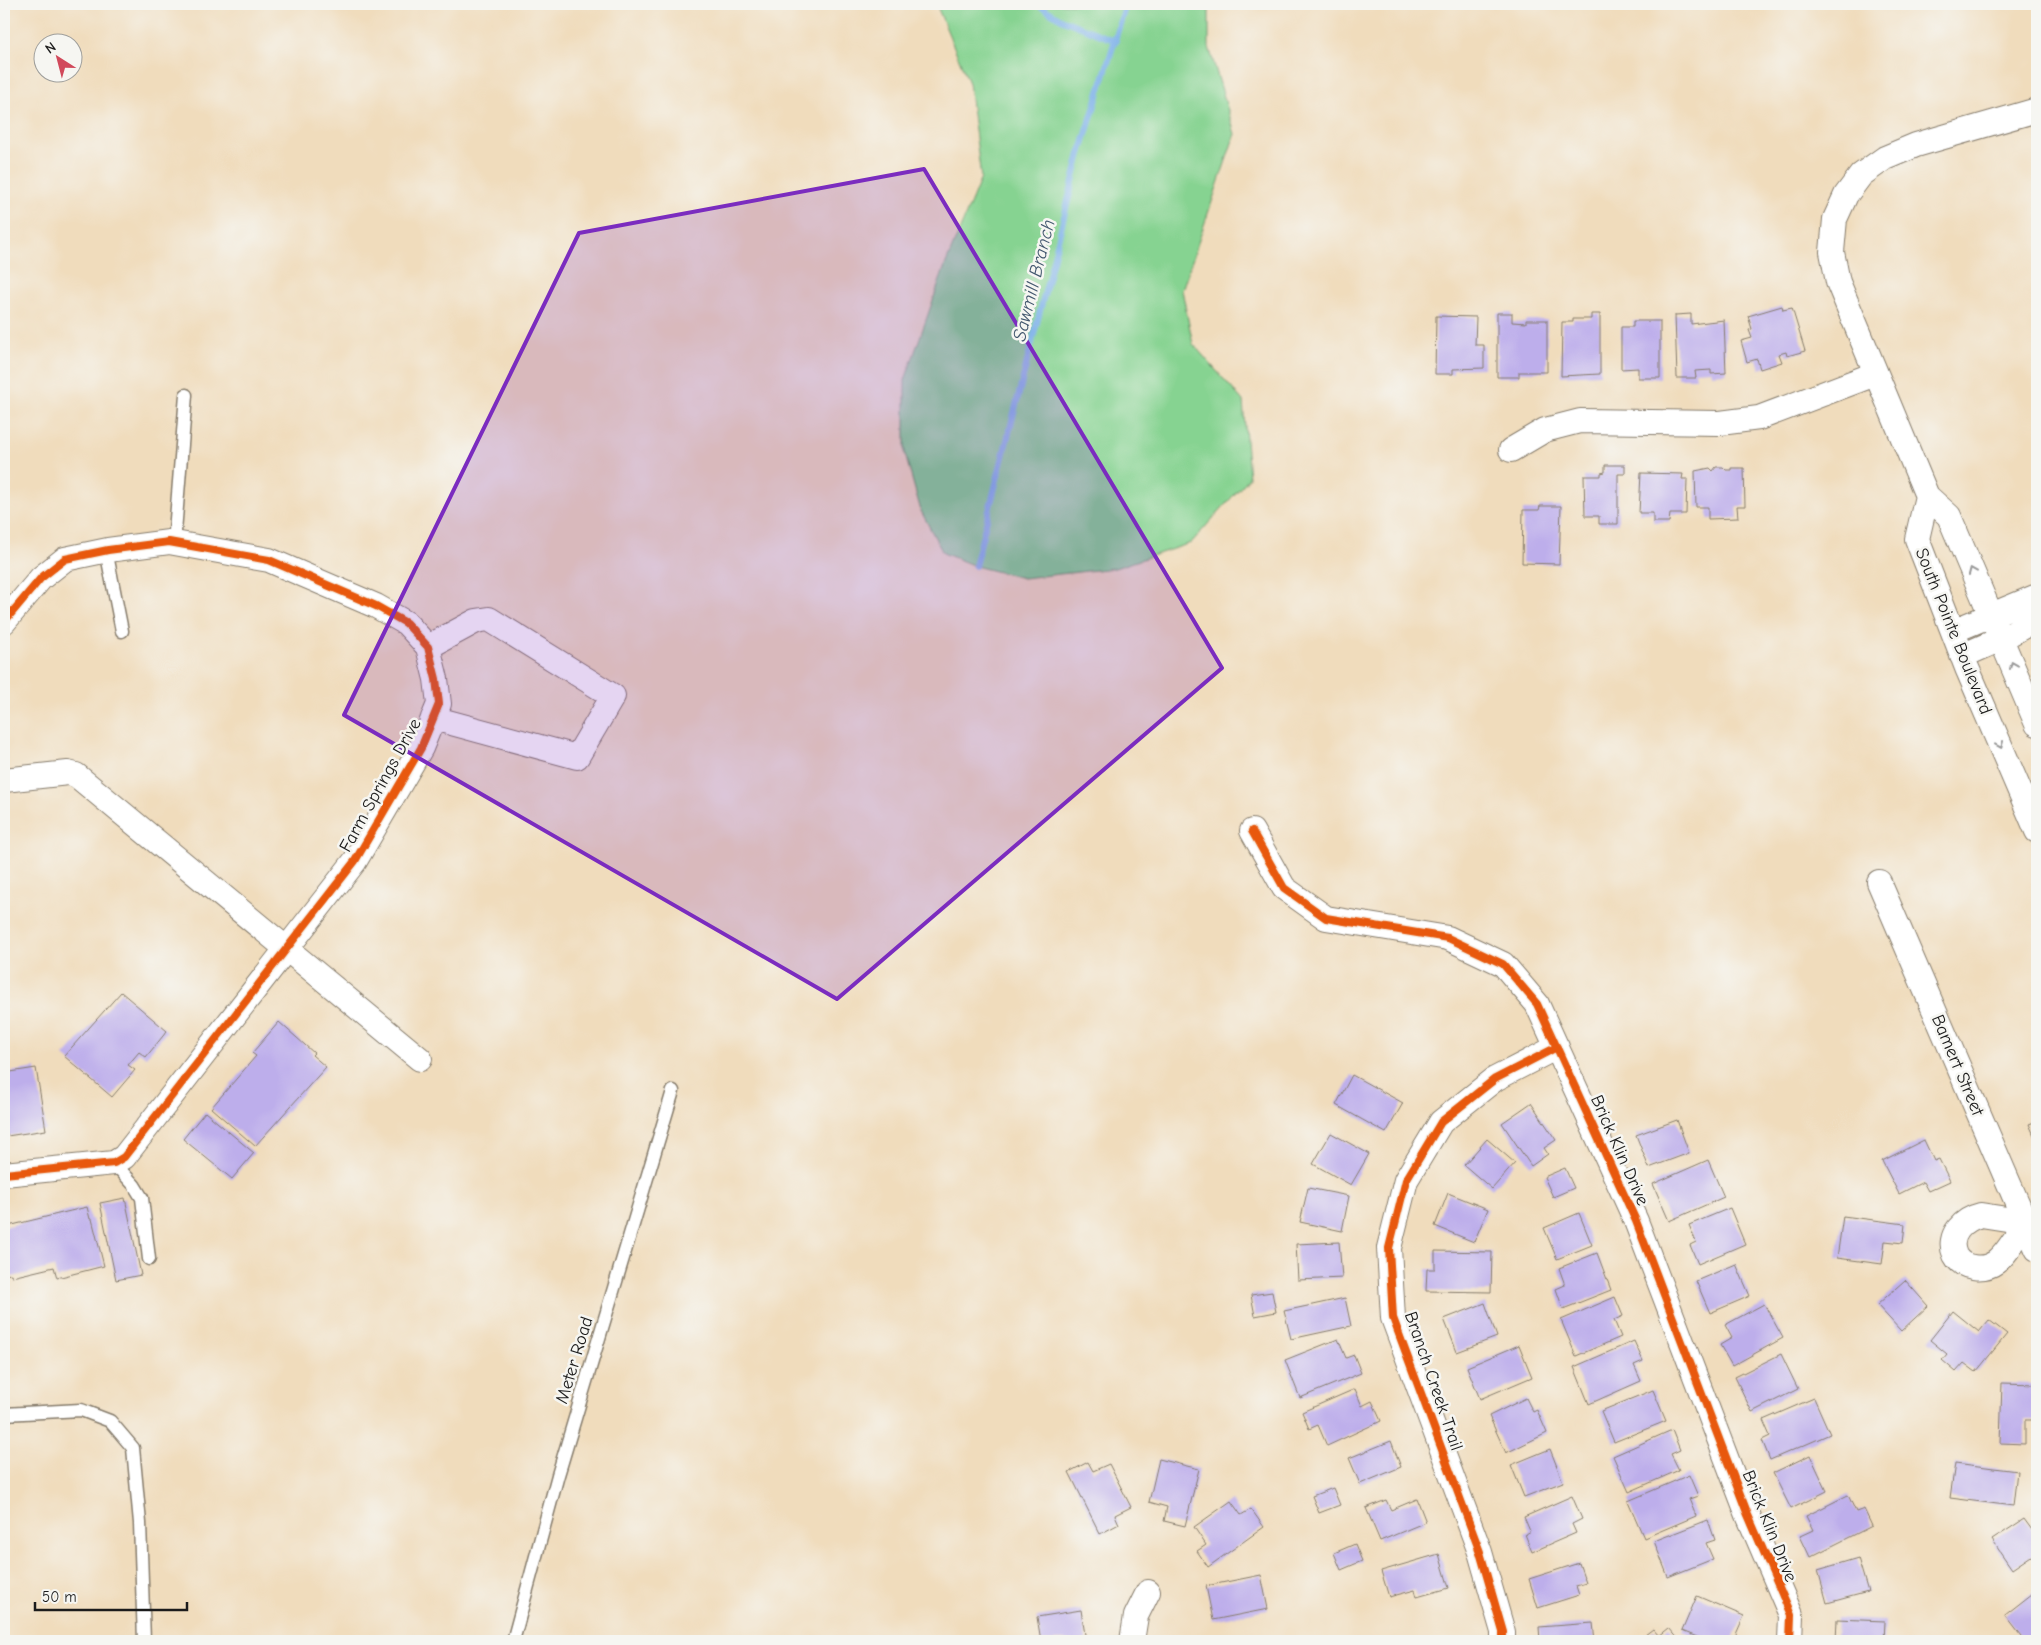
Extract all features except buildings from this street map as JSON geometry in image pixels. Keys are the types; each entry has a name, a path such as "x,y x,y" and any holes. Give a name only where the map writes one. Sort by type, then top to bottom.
{"street":[{"path":"2037,110 1916,144 1885,158 1861,176 1846,195 1835,219 1832,252 1838,282 1927,496 1949,516 2037,724"},
{"path":"1511,450 1545,430 1580,421 1720,423 1759,418 1875,374"},
{"name":"South Pointe Boulevard","path":"1927,496 1917,539 1962,656 2037,831"},
{"name":"Farm Springs Drive","path":"4,622 41,578 65,559 106,550 169,542 269,560 376,606 406,623 428,647 436,680 439,704 421,748 355,862 124,1157 114,1163"},
{"path":"1952,631 2037,596"},
{"path":"428,647 476,621 489,619 613,696 577,757 433,718"},
{"path":"1962,656 2001,639 2037,620"},
{"path":"4,780 68,773 76,775 420,1059"},
{"name":"Brick Klin Drive","path":"1252,831 1284,888 1326,918 1448,938 1503,964 1538,1004 1636,1221 1748,1516 1791,1615 1790,1641"},
{"name":"Bamert Street","path":"1879,882 2032,1220 2037,1249"},
{"name":"Branch Creek Trail","path":"1503,1641 1504,1632 1480,1552 1393,1318 1388,1248 1406,1180 1441,1122 1495,1079 1557,1047"},
{"path":"4,1174 114,1163"},
{"path":"1132,1641 1136,1616 1148,1592"}],"lane":[{"path":"174,544 186,395"},
{"path":"106,550 122,631"},
{"name":"Meter Road","path":"513,1641 558,1475 673,1090"},
{"path":"114,1163 134,1185 142,1198 149,1259"},
{"path":"4,1414 81,1410 110,1420 133,1448 140,1523 144,1641"}],"highlighted area":[{"path":"924,169 1222,668 837,999 344,715 579,233"}],"green space":[{"path":"936,4 1209,4 1209,47 1235,134 1182,290 1193,344 1243,401 1249,478 1191,543 1115,568 1023,578 975,566 943,553 921,511 905,454 905,380 946,263 981,178 969,83"}],"waterway":[{"path":"1037,4 1063,20 1116,41"},
{"name":"Sawmill Branch","path":"975,566 1080,154 1126,4"}],"cycle path":[{"path":"4,622 41,578 65,559 108,550 169,542 269,560 376,606 406,623 428,647 436,679 439,704 421,748 355,861 124,1157 114,1163 4,1174"},
{"path":"1252,831 1284,888 1326,918 1448,938 1503,964 1537,1004 1636,1221 1748,1515 1791,1615 1790,1641"},
{"path":"1503,1641 1503,1632 1480,1552 1393,1318 1389,1248 1406,1180 1441,1122 1495,1079 1557,1047"}]}
